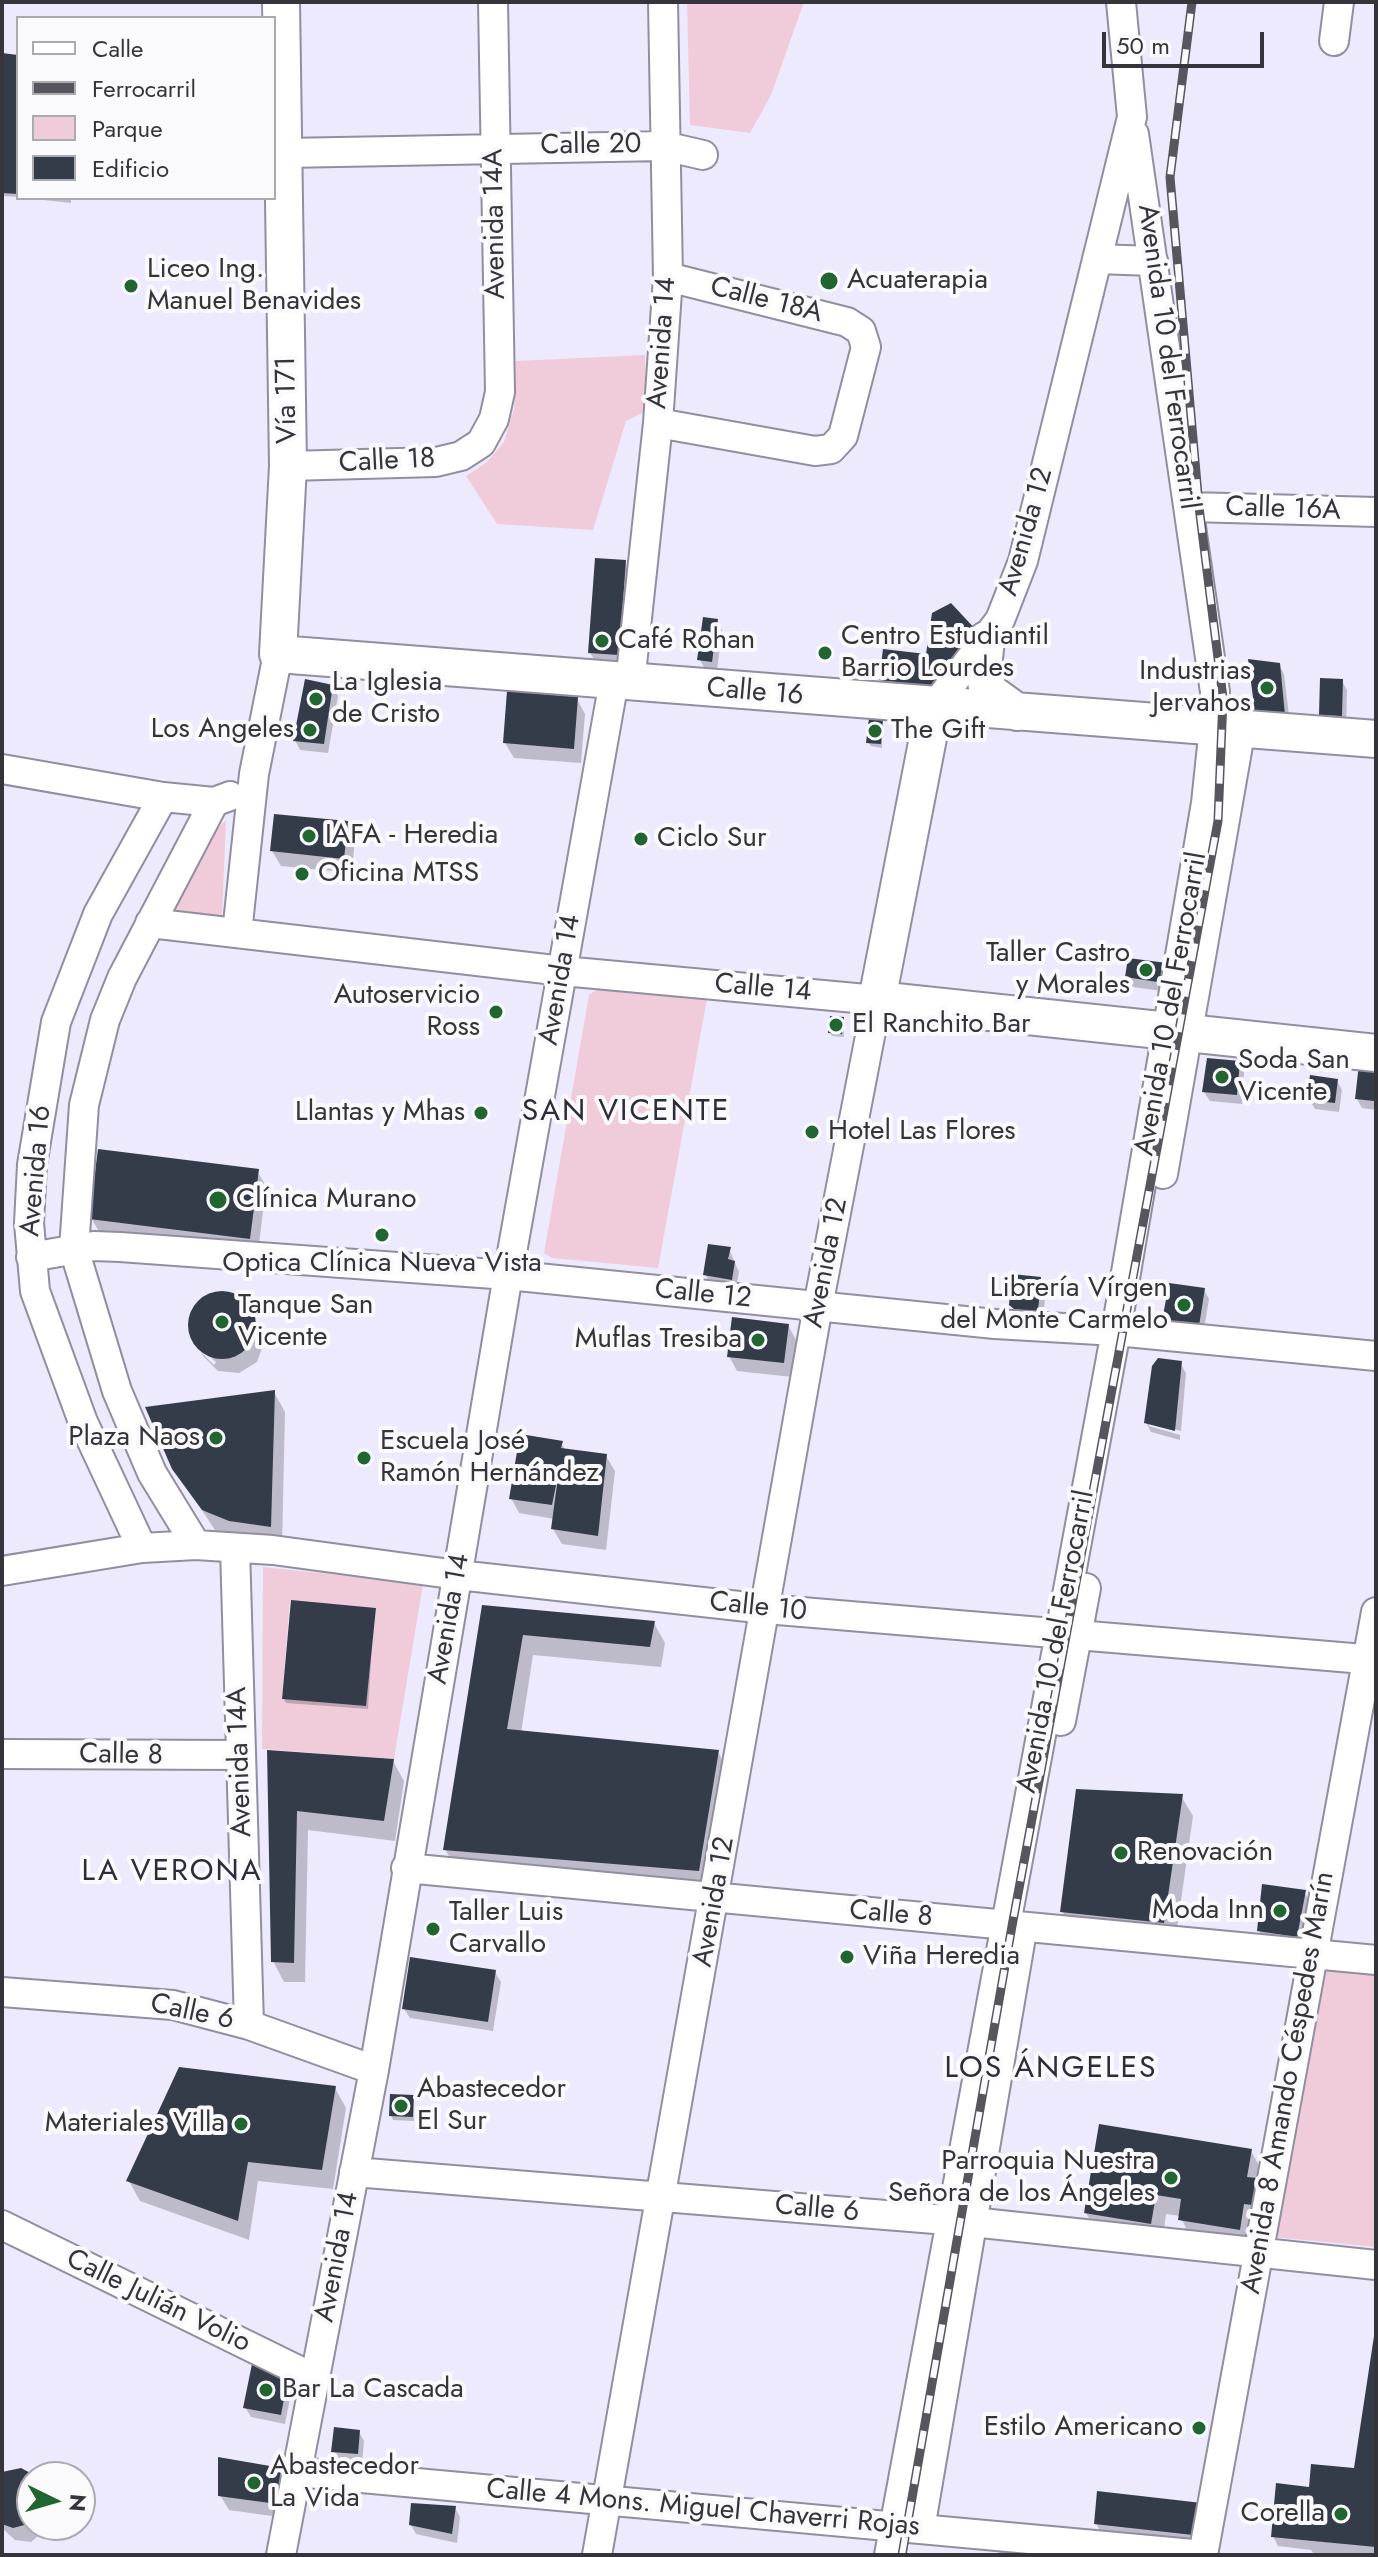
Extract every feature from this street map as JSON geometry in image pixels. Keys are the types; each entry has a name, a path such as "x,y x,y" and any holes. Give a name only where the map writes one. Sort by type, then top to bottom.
{"main road":[{"name":"Vía 171","path":"278,654 288,466 281,2"},
{"path":"986,640 983,667 988,691 1017,712"},
{"name":"Calle 16","path":"278,654 934,707 1017,712 1223,716 1376,739"},
{"name":"Avenida 12","path":"877,1000 934,707"},
{"name":"Calle 14","path":"877,1000 1376,1053"}],"street":[{"name":"Avenida 14A","path":"481,443 494,419 500,392 493,2"},
{"name":"Avenida 14","path":"281,2555 374,2070 406,1868 563,971 622,682 658,423 668,277 663,2"},
{"name":"Avenida 12","path":"934,707 986,640 1012,595 1023,561 1132,117 1121,2"},
{"path":"1334,41 1339,2"},
{"name":"Avenida 10 del Ferrocarril","path":"889,2555 907,2528 1013,1926 1125,1332 1179,1032 1206,803 1223,716 1132,117"},
{"name":"Calle 20","path":"285,153 664,146 703,155"},
{"path":"1097,259 1153,261"},
{"name":"Calle 18A","path":"658,423 815,451 831,449 843,436 866,347 861,331 847,322 668,277"},
{"name":"Calle 18","path":"288,466 436,462 461,456 481,443"},
{"name":"Calle 16A","path":"1190,507 1376,512"},
{"path":"237,933 254,774 278,654"},
{"path":"2,769 163,797 214,802 234,794 254,774"},
{"name":"Avenida 16","path":"142,1548 83,1422 35,1291 31,1257 32,1165 56,1022 98,914 163,797"},
{"name":"Avenida 16","path":"196,1545 152,1473 117,1391 74,1249 77,1171 93,1061 122,978 214,802"},
{"name":"Calle 14","path":"150,923 563,971 877,1000"},
{"name":"Avenida 12","path":"597,2555 716,1899 818,1306 877,1000"},
{"name":"Calle 12","path":"31,1257 74,1249 120,1247 508,1275 995,1324 1125,1332 1376,1356"},
{"name":"Calle 10","path":"2,1571 142,1548 196,1545 766,1609 1371,1659"},
{"name":"Avenida 14A","path":"235,1548 249,2025"},
{"name":"Avenida 8 Amando Céspedes Marín","path":"1203,2555 1313,1955 1371,1659 1376,1612"},
{"name":"Calle 8","path":"2,1754 240,1755"},
{"name":"Calle 8","path":"406,1868 1376,1960"},
{"name":"Calle 6","path":"2,1992 173,2005 249,2025 374,2070"},
{"name":"Calle 6","path":"354,2172 961,2222 1376,2265"},
{"name":"Calle Julián Volio","path":"2,2225 314,2378"},
{"name":"Calle 4 Mons. Miguel Chaverri Rojas","path":"296,2472 1203,2555"}],"green space":[{"path":"687,2 804,2 771,95 750,133 690,125"},
{"path":"645,355 646,411 626,421 593,530 497,524 466,476 487,462 504,442 514,409 516,361"},
{"path":"226,820 222,919 172,913 213,833"},
{"path":"599,988 707,999 658,1268 552,1258 544,1253 589,995"},
{"path":"263,1567 423,1584 394,1759 262,1749","holes":["290,1601 376,1608 366,1706 282,1699"]},
{"path":"1323,1966 1376,1971 1376,2247 1274,2237"}],"building":[{"path":"2,53 16,55 16,194 2,193"},
{"path":"595,558 626,560 619,655 588,653"},
{"path":"951,603 978,632 945,677 929,686 879,680 883,649 926,654 932,613"},
{"path":"703,617 718,619 712,662 697,660"},
{"name":"Industrias Jervahos","path":"1248,659 1280,663 1285,715 1255,713"},
{"path":"1320,678 1343,679 1342,716 1319,715"},
{"path":"305,679 333,685 324,744 293,741"},
{"path":"507,691 578,697 574,749 503,743"},
{"name":"The Gift","path":"869,718 883,719 881,744 866,743"},
{"name":"IAFA - Heredia","path":"274,814 348,821 344,859 270,851"},
{"name":"Taller Castro y Morales","path":"1128,958 1167,963 1164,983 1125,977"},
{"name":"El Ranchito Bar","path":"830,1016 844,1017 842,1034 828,1033"},
{"name":"Soda San Vicente","path":"1207,1058 1240,1061 1237,1095 1202,1092"},
{"path":"1359,1064 1376,1066 1374,1101 1355,1099"},
{"path":"1310,1075 1338,1079 1335,1103 1307,1100"},
{"path":"98,1149 259,1169 250,1239 89,1219"},
{"path":"708,1244 731,1247 728,1259 735,1261 732,1280 703,1275"},
{"path":"1012,1274 1041,1277 1038,1312 1014,1309 1009,1305"},
{"name":"Librería Vírgen del Monte Carmelo","path":"1169,1283 1205,1288 1199,1326 1162,1321"},
{"name":"Tanque San Vicente","path":"222,1291 246,1301 256,1325 246,1349 222,1359 198,1349 188,1325 198,1301"},
{"name":"Muflas Tresiba","path":"732,1317 789,1324 784,1363 727,1357"},
{"path":"1158,1358 1182,1361 1175,1431 1144,1423 1152,1366"},
{"name":"Plaza Naos","path":"275,1390 271,1527 229,1521 202,1510 172,1469 145,1407"},
{"path":"520,1434 563,1441 561,1448 607,1454 598,1536 551,1529 559,1470 552,1505 509,1499"},
{"path":"291,1600 376,1608 366,1706 282,1699"},
{"path":"482,1605 655,1621 650,1647 523,1635 507,1729 719,1750 699,1871 443,1850"},
{"path":"267,1750 394,1759 384,1821 297,1811 294,1963 271,1962"},
{"name":"Renovación","path":"1076,1789 1183,1794 1164,1923 1060,1912"},
{"name":"Moda Inn","path":"1262,1884 1306,1890 1297,1937 1257,1931"},
{"path":"410,1957 496,1970 488,2022 402,2009"},
{"name":"Materiales Villa","path":"179,2067 336,2086 322,2170 248,2162 238,2221 126,2181"},
{"name":"Abastecedor El Sur","path":"390,2094 414,2095 413,2117 389,2116"},
{"name":"Parroquia Nuestra Señora de los Ángeles","path":"1099,2124 1252,2149 1247,2177 1257,2178 1252,2205 1244,2204 1240,2230 1178,2220 1181,2199 1156,2195 1151,2224 1084,2213"},
{"name":"Corella","path":"1374,2336 1376,2547 1271,2537 1276,2483 1309,2487 1311,2464 1354,2468"},
{"name":"Bar La Cascada","path":"252,2364 289,2372 281,2415 243,2408"},
{"path":"334,2427 360,2430 358,2454 331,2452"},
{"name":"Abastecedor La Vida","path":"218,2457 293,2470 285,2505 218,2496"},
{"path":"16,2469 16,2527 13,2528 2,2524 2,2472"},
{"path":"1097,2491 1202,2503 1193,2535 1094,2524"},
{"path":"411,2503 456,2506 452,2534 409,2525"}],"railway":[{"path":"902,2555 1012,1926 1218,821 1223,698 1199,507 1170,177 1192,2"}],"place":[{"name":"Acuaterapia","path":"829,281"},
{"name":"Liceo Ing. Manuel Benavides","path":"131,286"},
{"name":"Café Rohan","path":"602,641"},
{"name":"Centro Estudiantil Barrio Lourdes","path":"825,653"},
{"name":"Industrias Jervahos","path":"1267,688"},
{"name":"La Iglesia de Cristo","path":"316,699"},
{"name":"Los Angeles","path":"310,730"},
{"name":"The Gift","path":"875,731"},
{"name":"IAFA - Heredia","path":"309,836"},
{"name":"Ciclo Sur","path":"641,839"},
{"name":"Oficina MTSS","path":"302,874"},
{"name":"Taller Castro y Morales","path":"1146,970"},
{"name":"Autoservicio Ross","path":"496,1012"},
{"name":"El Ranchito Bar","path":"836,1025"},
{"name":"Soda San Vicente","path":"1222,1077"},
{"name":"Llantas y Mhas","path":"481,1113"},
{"name":"Hotel Las Flores","path":"812,1132"},
{"name":"Clínica Murano","path":"218,1200"},
{"name":"Optica Clínica Nueva Vista","path":"382,1235"},
{"name":"Librería Vírgen del Monte Carmelo","path":"1184,1305"},
{"name":"Tanque San Vicente","path":"222,1322"},
{"name":"Muflas Tresiba","path":"758,1340"},
{"name":"Plaza Naos","path":"216,1438"},
{"name":"Escuela José Ramón Hernández","path":"364,1458"},
{"name":"Renovación","path":"1121,1853"},
{"name":"Moda Inn","path":"1280,1911"},
{"name":"Taller Luis Carvallo","path":"433,1929"},
{"name":"Viña Heredia","path":"847,1957"},
{"name":"Abastecedor El Sur","path":"401,2106"},
{"name":"Materiales Villa","path":"241,2124"},
{"name":"Parroquia Nuestra Señora de los Ángeles","path":"1171,2178"},
{"name":"Bar La Cascada","path":"266,2390"},
{"name":"Estilo Americano","path":"1199,2428"},
{"name":"Abastecedor La Vida","path":"254,2483"},
{"name":"Corella","path":"1341,2514"}],"district":[{"name":"SAN VICENTE","path":"626,1113"},
{"name":"LA VERONA","path":"172,1873"},
{"name":"LOS ÁNGELES","path":"1051,2070"}]}
